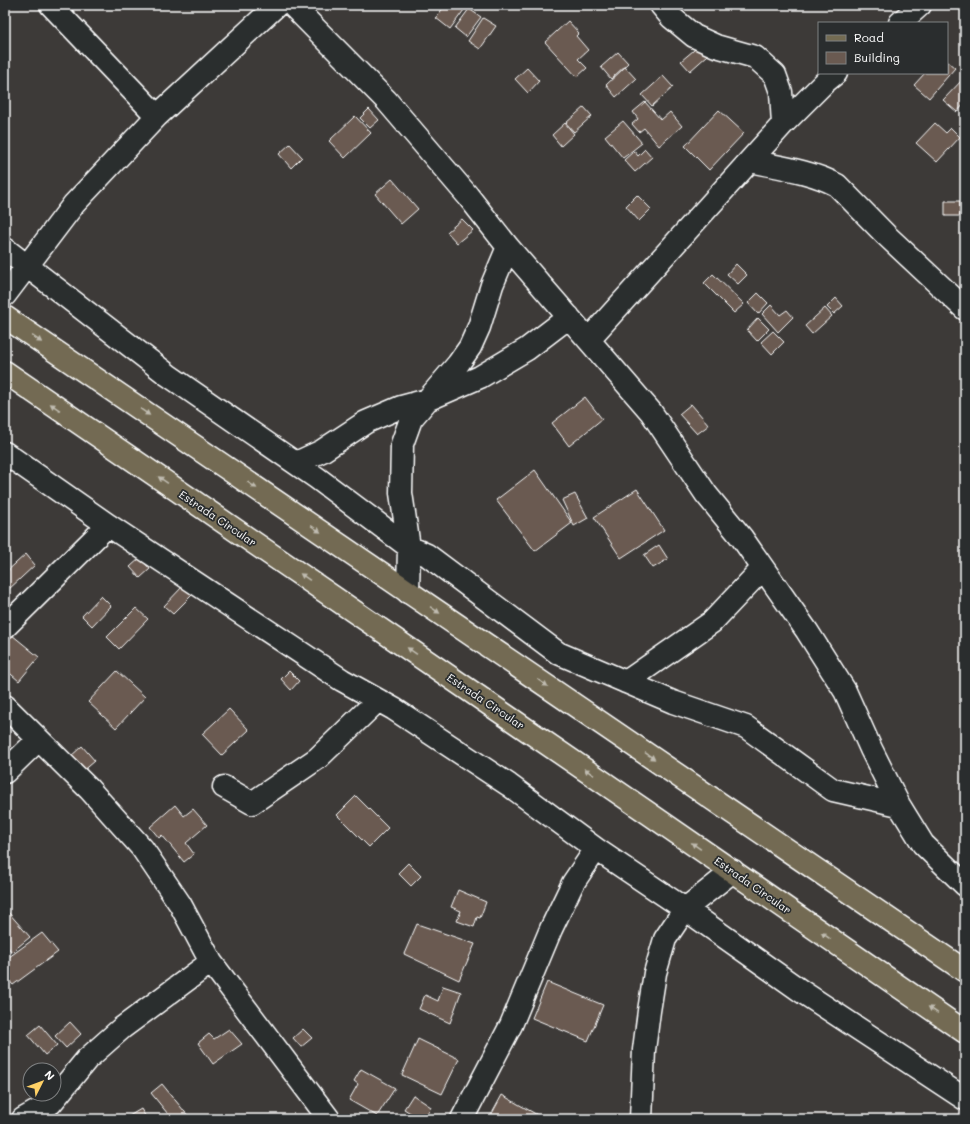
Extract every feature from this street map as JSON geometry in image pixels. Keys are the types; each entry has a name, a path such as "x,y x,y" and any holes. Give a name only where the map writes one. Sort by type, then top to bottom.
{"main road":[{"path":"5,317 965,971"},
{"name":"Estrada Circular","path":"5,372 733,871 965,1032"}],"street":[{"path":"51,5 158,116"},
{"path":"5,295 74,204 158,116 277,5"},
{"path":"292,5 386,100 468,196 508,247 589,339 650,412 706,494 742,538 763,568 807,631 845,691 871,749 899,805 922,844 965,885"},
{"path":"661,5 672,17 694,36 716,46 755,57 775,76 781,92 783,124"},
{"path":"901,22 920,5"},
{"path":"589,339 783,124 835,74"},
{"path":"750,161 814,175 837,185 886,235 965,309"},
{"path":"408,592 409,547 401,493 402,444 411,419 458,364 470,347 479,327 492,285 508,247"},
{"path":"5,249 168,375 296,463 409,547 427,555 558,653 673,702 746,727 833,790 899,805"},
{"path":"296,463 322,452 366,422 401,407 427,400 480,377 527,350 569,317"},
{"path":"5,452 108,525 342,680 378,700 509,785 596,849 685,909 801,991 965,1099"},
{"path":"5,627 108,525"},
{"path":"626,682 712,622 763,568"},
{"path":"224,787 252,803 318,758 378,700"},
{"path":"5,706 89,789 142,848 180,904 210,962 330,1119"},
{"path":"5,772 38,740"},
{"path":"462,1119 511,1025 551,929 574,882 596,849"},
{"path":"641,1119 644,1050 655,973 665,939 685,909 733,871"},
{"path":"22,1119 51,1103 87,1059 122,1028 210,962"}],"building":[{"path":"445,5 457,5 464,10 450,29 436,18"},
{"path":"469,9 481,17 466,37 455,28"},
{"path":"483,18 496,26 480,49 468,41"},
{"path":"568,21 579,33 576,36 588,50 578,59 587,68 577,77 545,42"},
{"path":"700,45 708,55 690,71 681,61"},
{"path":"618,52 628,63 611,79 601,67"},
{"path":"948,62 955,68 929,98 914,85 924,74 948,74"},
{"path":"625,67 636,79 616,97 606,85"},
{"path":"527,68 539,81 528,93 515,79"},
{"path":"663,76 673,87 652,106 642,95"},
{"path":"965,77 965,103 957,112 943,100"},
{"path":"645,102 661,120 670,112 682,126 659,146 644,128 639,132 632,124 638,119 633,112"},
{"path":"584,107 592,116 574,132 566,123"},
{"path":"369,109 379,120 370,128 360,118"},
{"path":"719,110 744,133 709,170 685,146"},
{"path":"355,116 371,133 345,158 329,141"},
{"path":"623,121 642,143 623,158 605,136"},
{"path":"565,123 574,134 561,146 552,135"},
{"path":"935,123 946,133 951,128 960,137 937,162 916,143"},
{"path":"290,144 302,157 291,168 279,154"},
{"path":"645,149 652,157 635,172 624,160 634,151 638,156"},
{"path":"392,179 418,209 401,224 375,194"},
{"path":"637,195 651,209 639,221 626,206"},
{"path":"945,201 960,201 960,216 945,216"},
{"path":"462,219 473,230 457,243 447,232"},
{"path":"736,264 747,275 738,284 727,274"},
{"path":"713,274 744,304 734,313 704,283"},
{"path":"758,293 768,303 758,314 748,303"},
{"path":"836,298 843,306 834,314 827,307"},
{"path":"771,305 780,315 787,310 793,317 778,332 762,314"},
{"path":"825,308 832,316 812,334 805,326"},
{"path":"758,318 769,329 757,341 747,330"},
{"path":"773,331 784,342 772,354 761,342"},
{"path":"585,397 602,419 569,446 552,423"},
{"path":"691,404 709,425 697,434 679,414"},
{"path":"535,470 572,523 535,551 496,500"},
{"path":"637,489 664,530 621,558 594,517"},
{"path":"575,494 588,518 574,526 562,500"},
{"path":"659,545 668,559 653,568 644,555"},
{"path":"26,554 35,565 8,590 5,587 5,573"},
{"path":"140,558 150,569 140,578 130,567"},
{"path":"184,585 193,594 173,614 164,606"},
{"path":"101,596 111,606 92,626 82,616"},
{"path":"136,608 148,619 119,649 107,637"},
{"path":"12,635 39,657 19,681 5,669 5,644"},
{"path":"117,671 145,697 116,728 88,702"},
{"path":"289,671 299,681 291,690 281,679"},
{"path":"229,709 249,730 222,755 202,734"},
{"path":"82,746 95,761 82,772 69,758"},
{"path":"356,796 388,828 369,847 337,815"},
{"path":"175,805 184,816 193,809 207,825 186,843 194,854 184,862 162,835 159,838 150,827"},
{"path":"408,863 421,876 411,886 398,873"},
{"path":"458,890 486,902 480,918 477,917 474,927 457,921 461,911 451,907"},
{"path":"8,912 30,937 12,952 5,944 5,915"},
{"path":"417,924 475,944 459,980 404,954"},
{"path":"42,933 58,952 13,985 5,976 5,960"},
{"path":"547,982 603,1005 588,1041 532,1018"},
{"path":"443,986 461,992 450,1023 419,1009 425,995 438,1001"},
{"path":"70,1022 81,1034 66,1048 55,1036"},
{"path":"40,1025 57,1045 45,1055 28,1035"},
{"path":"229,1029 242,1044 213,1064 198,1043 209,1034 214,1039"},
{"path":"303,1029 312,1038 301,1047 293,1038"},
{"path":"418,1039 459,1059 442,1094 402,1075"},
{"path":"361,1069 395,1088 377,1116 349,1100 358,1084 354,1081"},
{"path":"162,1084 189,1117 186,1119 172,1119 151,1093"},
{"path":"413,1095 431,1107 424,1119 420,1119 404,1109"},
{"path":"502,1095 541,1117 540,1119 489,1119"},
{"path":"141,1109 147,1119 124,1119"}]}
